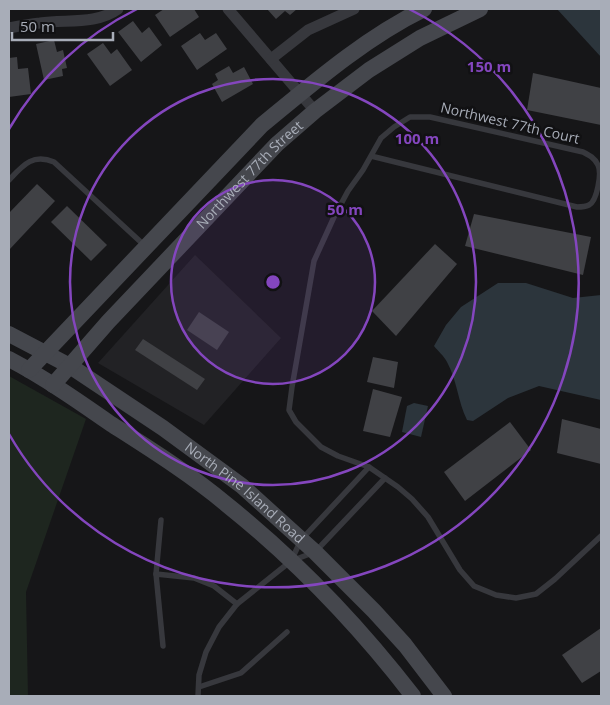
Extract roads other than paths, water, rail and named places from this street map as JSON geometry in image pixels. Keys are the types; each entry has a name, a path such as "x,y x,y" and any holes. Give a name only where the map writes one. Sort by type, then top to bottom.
{"street":[{"path":"9,28 42,22 81,21 112,14 118,9"},
{"path":"228,9 315,111"},
{"path":"271,59 308,30 354,9"},
{"name":"Northwest 77th Street","path":"29,370 262,125 300,93 356,51 424,9"},
{"name":"Northwest 77th Street","path":"53,385 108,322 277,144 315,111 370,70 420,38 480,9"},
{"path":"146,247 166,261"},
{"name":"North Pine Island Road","path":"9,334 70,366 163,428 242,486 315,552 374,611 405,645 444,696"},
{"name":"North Pine Island Road","path":"9,359 53,385 186,473 227,504 291,561 390,666 413,696"}],"lane":[{"name":"Northwest 77th Court","path":"371,156 577,207 587,207 594,201 600,174 598,164 592,157 583,152 430,117 410,118 394,126 381,138 338,209 314,261 292,387 290,410 296,422 321,446 338,456 369,467 412,499 428,517 460,570 474,586 496,595 516,598 536,594 601,536"},
{"path":"9,180 19,169 32,160 47,159 54,162 146,247"},
{"path":"291,561 301,540 369,467"},
{"path":"198,696 200,675 206,652 219,627 237,604 291,561 315,552 385,478"},
{"path":"161,520 156,574 163,646"},
{"path":"156,574 194,578 214,586 237,604"},
{"path":"199,687 241,673 287,632"}]}
